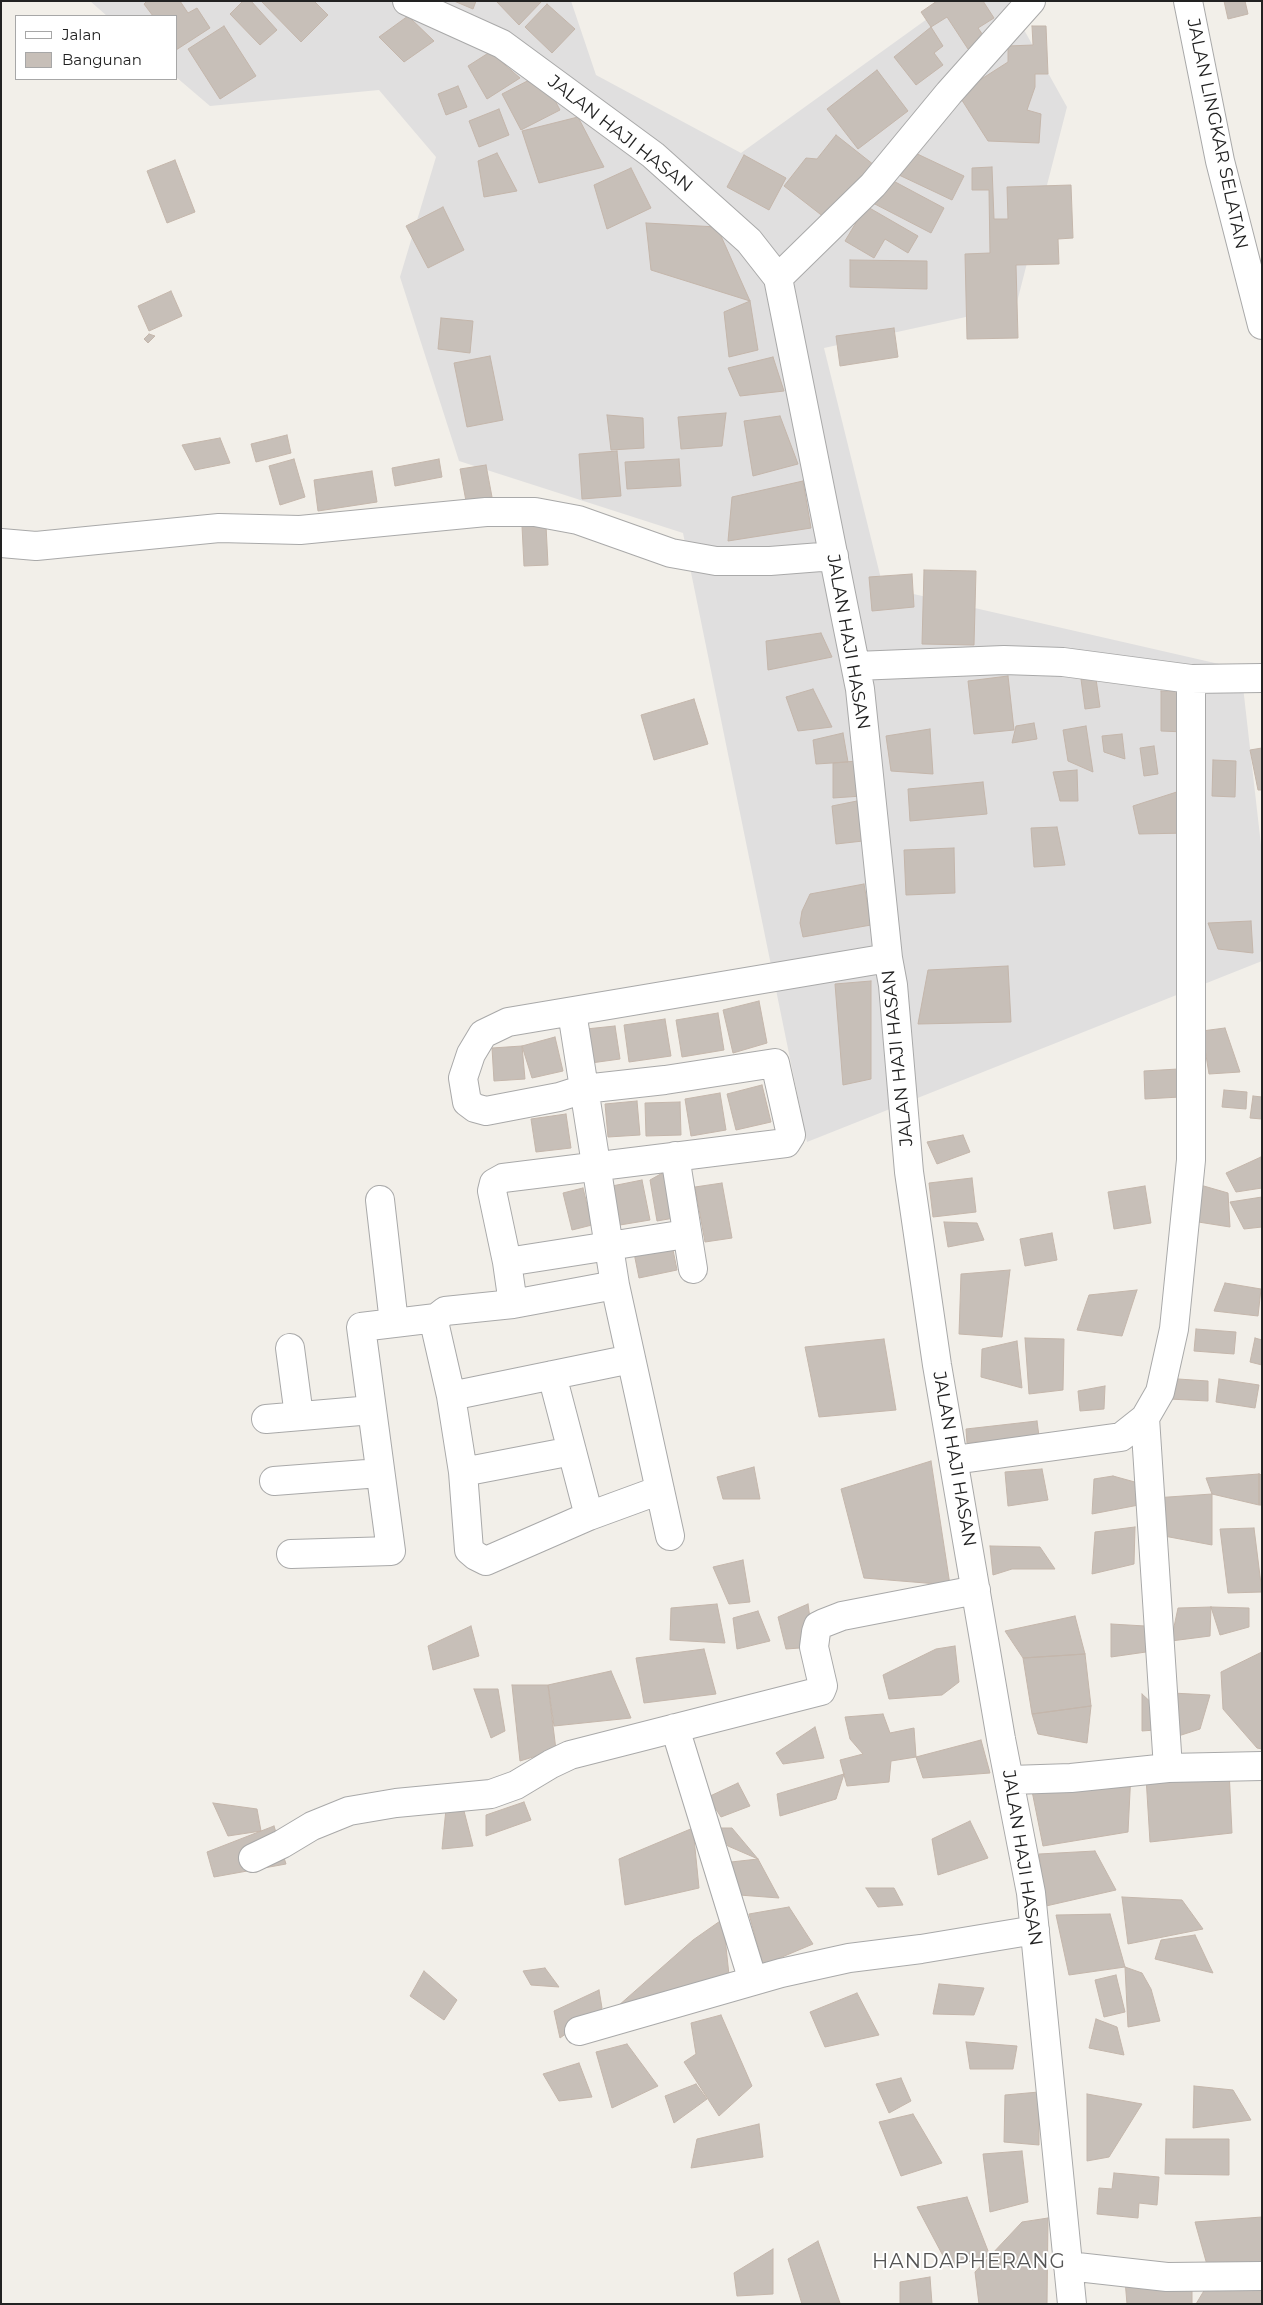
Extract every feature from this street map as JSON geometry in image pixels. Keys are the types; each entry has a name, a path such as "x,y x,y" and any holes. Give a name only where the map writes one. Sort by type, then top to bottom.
{"street":[{"name":"JALAN HAJI HASAN","path":"407,1 502,44 653,155 749,241 778,278 856,666 888,958 893,985 909,1172 954,1460 1001,1739 1031,1893 1072,2304"},
{"path":"778,278 873,185 949,93 1031,1"},
{"name":"JALAN LINGKAR SELATAN","path":"1188,1 1220,161 1262,325"},
{"path":"1,543 36,546 219,528 300,530 486,512 535,512 578,520 671,553 716,561 834,556"},
{"path":"856,666 1004,660 1063,662 1190,679 1262,678"},
{"path":"954,1460 1121,1437 1145,1418 1160,1392 1174,1329 1191,1160 1190,679"},
{"path":"513,1304 507,1262 492,1191 494,1183 503,1178 786,1143 791,1134 775,1063 665,1080 584,1089 559,1097 486,1111 475,1108 467,1102 463,1078 471,1054 483,1034 508,1022 888,958"},
{"path":"572,1012 597,1167 607,1246 670,1536"},
{"path":"675,1156 693,1269"},
{"path":"380,1200 394,1323"},
{"path":"507,1262 686,1234"},
{"path":"291,1554 391,1551 361,1327 436,1318 445,1311 513,1304 615,1285"},
{"path":"436,1318 435,1326 451,1396 463,1472 469,1550 486,1561 589,1516 660,1490"},
{"path":"290,1348 299,1416"},
{"path":"451,1396 631,1359"},
{"path":"552,1375 589,1516"},
{"path":"266,1419 372,1410"},
{"path":"1145,1418 1168,1768"},
{"path":"463,1472 572,1451"},
{"path":"274,1481 380,1473"},
{"path":"253,1858 282,1844 312,1826 349,1811 491,1794 516,1785 570,1755 821,1691 824,1686 814,1647 818,1626 824,1622 842,1616 976,1590"},
{"path":"675,1728 753,1981"},
{"path":"1010,1780 1071,1778 1168,1768 1262,1766"},
{"path":"579,2031 753,1981 849,1958 921,1949 1035,1930"},
{"path":"1068,2266 1167,2277 1262,2276"}],"shaded area":[{"path":"90,1 571,1 596,75 741,153 952,1 1008,1 1067,107 1016,306 824,348 883,587 1241,669 1262,854 1262,961 807,1142 683,533 459,461 400,277 436,157 379,90 210,106 178,79 178,15 106,15"}],"building":[{"path":"147,1 180,1 188,13 197,8 210,28 178,49 178,15 152,15 144,4"},
{"path":"243,1 251,1 277,30 260,45 230,14"},
{"path":"261,1 314,1 328,15 301,42"},
{"path":"454,1 476,1 473,9"},
{"path":"496,1 542,1 519,25"},
{"path":"937,1 983,1 994,18 978,28 985,38 968,49 947,17 931,27 921,12"},
{"path":"1224,1 1245,1 1248,14 1228,19"},
{"path":"547,4 575,29 552,53 525,27"},
{"path":"408,16 434,41 404,62 379,37"},
{"path":"224,26 256,76 220,99 188,49"},
{"path":"1032,26 1046,26 1048,74 1035,74 1035,87 1027,110 1041,114 1039,143 988,141 958,94 1008,62 1008,46 1033,45"},
{"path":"931,27 943,46 934,53 943,65 916,85 894,57"},
{"path":"490,52 520,78 487,99 468,66"},
{"path":"877,70 908,111 858,149 827,109"},
{"path":"541,74 560,110 521,130 502,94"},
{"path":"458,86 467,107 446,115 438,94"},
{"path":"499,109 509,135 479,147 469,121"},
{"path":"578,117 604,167 539,183 522,131"},
{"path":"836,135 874,165 829,221 784,186 806,158 817,159"},
{"path":"911,151 964,176 952,200 899,175"},
{"path":"497,153 517,191 484,197 478,161"},
{"path":"744,155 786,178 769,210 727,187"},
{"path":"175,160 195,212 167,223 147,171"},
{"path":"992,167 994,219 1008,219 1007,187 1071,185 1073,238 1058,239 1059,264 1016,265 1018,338 967,339 965,254 990,253 989,190 972,190 972,168"},
{"path":"631,168 651,208 607,229 594,185"},
{"path":"884,176 944,208 931,233 871,202"},
{"path":"866,206 918,236 908,253 885,239 874,258 845,241"},
{"path":"443,207 464,250 428,268 406,226"},
{"path":"646,223 717,227 750,301 651,270"},
{"path":"850,260 927,261 927,289 850,287"},
{"path":"171,291 182,316 149,331 138,306"},
{"path":"750,301 758,350 729,357 724,312"},
{"path":"441,318 473,321 470,353 438,349"},
{"path":"894,328 898,357 840,366 836,336"},
{"path":"149,334 155,336 148,343 144,339"},
{"path":"490,356 503,420 467,427 454,363"},
{"path":"773,357 784,391 740,396 728,368"},
{"path":"726,413 722,446 681,449 678,417"},
{"path":"607,415 643,418 644,448 611,450"},
{"path":"780,416 798,464 753,476 744,421"},
{"path":"287,435 291,453 256,462 251,444"},
{"path":"220,438 230,463 195,470 182,445"},
{"path":"617,451 621,496 582,499 579,454"},
{"path":"294,459 305,497 280,505 269,466"},
{"path":"439,459 442,477 395,486 392,468"},
{"path":"679,459 681,486 627,489 625,462"},
{"path":"486,465 492,497 466,501 460,469"},
{"path":"372,471 377,502 318,511 314,480"},
{"path":"803,481 811,528 728,541 732,497"},
{"path":"546,525 548,565 524,566 522,526"},
{"path":"924,570 976,571 974,645 922,644"},
{"path":"912,574 914,607 872,611 869,577"},
{"path":"821,633 832,657 768,670 766,641"},
{"path":"1095,672 1100,707 1085,709 1081,679"},
{"path":"1008,676 1014,730 974,734 968,681"},
{"path":"813,689 832,727 798,731 786,697"},
{"path":"1161,691 1185,691 1185,732 1161,731"},
{"path":"694,699 708,744 654,760 641,715"},
{"path":"1034,723 1037,739 1012,743 1016,726"},
{"path":"1086,726 1093,772 1068,761 1063,730"},
{"path":"930,729 933,774 891,771 886,736"},
{"path":"843,733 848,762 816,764 813,740"},
{"path":"1122,734 1125,759 1104,752 1102,736"},
{"path":"1154,746 1158,774 1144,776 1140,748"},
{"path":"1262,748 1262,790 1258,790 1250,750"},
{"path":"1213,760 1236,761 1235,797 1212,796"},
{"path":"857,761 862,796 833,798 833,763"},
{"path":"1077,770 1078,801 1060,801 1053,772"},
{"path":"983,782 987,814 910,821 908,789"},
{"path":"1183,790 1187,833 1139,834 1133,806"},
{"path":"857,801 863,841 836,844 832,806"},
{"path":"1057,827 1065,865 1034,867 1031,828"},
{"path":"954,848 955,893 906,895 904,850"},
{"path":"864,884 871,925 803,937 800,923 802,911 810,894"},
{"path":"1251,921 1253,953 1218,949 1208,923"},
{"path":"1008,966 1011,1022 918,1024 928,970"},
{"path":"871,981 871,1079 843,1085 835,984"},
{"path":"759,1001 767,1043 733,1053 723,1010"},
{"path":"718,1013 724,1050 682,1057 676,1020"},
{"path":"665,1019 671,1056 629,1062 624,1025"},
{"path":"615,1026 620,1059 591,1063 586,1029"},
{"path":"1225,1028 1240,1072 1209,1074 1202,1031"},
{"path":"555,1037 563,1071 532,1078 522,1046"},
{"path":"522,1046 525,1079 494,1081 492,1048"},
{"path":"1178,1069 1180,1097 1145,1099 1144,1071"},
{"path":"762,1085 771,1122 736,1130 727,1094"},
{"path":"1224,1090 1247,1092 1246,1109 1222,1107"},
{"path":"720,1093 726,1130 691,1136 685,1099"},
{"path":"1253,1096 1262,1097 1262,1119 1250,1118"},
{"path":"637,1101 640,1135 608,1137 605,1104"},
{"path":"680,1102 681,1135 646,1136 645,1103"},
{"path":"566,1114 571,1148 536,1152 531,1119"},
{"path":"963,1135 970,1152 937,1164 927,1142"},
{"path":"1261,1157 1262,1188 1236,1192 1226,1173"},
{"path":"666,1171 674,1218 657,1221 650,1180"},
{"path":"972,1178 976,1212 933,1217 929,1183"},
{"path":"1176,1178 1228,1193 1230,1227 1173,1218"},
{"path":"642,1180 650,1220 620,1225 612,1186"},
{"path":"722,1183 732,1238 705,1242 695,1187"},
{"path":"1145,1186 1151,1223 1114,1229 1108,1192"},
{"path":"583,1188 592,1225 572,1230 563,1193"},
{"path":"1262,1197 1262,1227 1244,1229 1230,1202"},
{"path":"944,1222 977,1223 984,1240 948,1247"},
{"path":"1052,1233 1057,1260 1025,1266 1020,1239"},
{"path":"672,1245 677,1270 639,1278 634,1253"},
{"path":"1010,1270 1002,1337 959,1334 961,1274"},
{"path":"1225,1283 1261,1289 1258,1316 1214,1311"},
{"path":"1137,1290 1122,1336 1077,1330 1089,1295"},
{"path":"1196,1329 1236,1332 1234,1354 1194,1351"},
{"path":"1025,1338 1064,1339 1063,1390 1029,1394"},
{"path":"1255,1338 1262,1340 1262,1365 1250,1362"},
{"path":"884,1339 896,1410 819,1417 805,1347"},
{"path":"1017,1341 1022,1388 981,1377 982,1349"},
{"path":"1178,1379 1208,1381 1208,1401 1169,1399"},
{"path":"1219,1379 1259,1385 1255,1408 1216,1402"},
{"path":"1105,1386 1104,1409 1080,1411 1078,1391"},
{"path":"1037,1421 1039,1436 967,1443 966,1429"},
{"path":"931,1461 950,1585 864,1578 841,1489"},
{"path":"754,1467 760,1499 723,1499 717,1477"},
{"path":"1042,1469 1048,1500 1008,1506 1005,1472"},
{"path":"1259,1474 1259,1505 1212,1494 1206,1478"},
{"path":"1259,1474 1262,1475 1262,1505 1259,1505"},
{"path":"1113,1476 1142,1484 1144,1504 1092,1514 1094,1479"},
{"path":"1212,1494 1212,1545 1164,1536 1154,1498"},
{"path":"1135,1527 1134,1564 1092,1574 1095,1532"},
{"path":"1254,1528 1262,1592 1228,1593 1220,1529"},
{"path":"990,1546 1040,1547 1055,1569 1012,1569 993,1575"},
{"path":"743,1560 750,1602 729,1604 713,1567"},
{"path":"717,1604 725,1643 670,1640 671,1608"},
{"path":"808,1604 814,1647 786,1649 778,1617"},
{"path":"1211,1607 1210,1636 1171,1641 1178,1608"},
{"path":"1211,1607 1249,1608 1249,1627 1220,1635"},
{"path":"758,1611 770,1641 737,1649 733,1618"},
{"path":"1075,1616 1085,1654 1023,1658 1005,1631"},
{"path":"1111,1624 1145,1626 1146,1652 1111,1657"},
{"path":"471,1626 479,1656 433,1670 428,1646"},
{"path":"955,1646 959,1682 942,1695 889,1699 883,1675 936,1649"},
{"path":"704,1649 716,1694 644,1703 636,1658"},
{"path":"1262,1652 1262,1749 1257,1748 1223,1709 1221,1672"},
{"path":"1085,1654 1091,1706 1032,1714 1023,1658"},
{"path":"611,1671 631,1718 554,1726 548,1685"},
{"path":"512,1685 548,1685 556,1750 520,1761"},
{"path":"474,1689 498,1689 505,1731 491,1738"},
{"path":"1172,1693 1210,1695 1200,1729 1172,1738"},
{"path":"1142,1694 1155,1706 1155,1730 1142,1731"},
{"path":"1091,1706 1087,1743 1038,1734 1032,1714"},
{"path":"883,1714 890,1733 914,1728 916,1757 891,1761 889,1782 847,1786 840,1760 863,1754 850,1739 845,1717"},
{"path":"815,1727 824,1758 783,1764 776,1753"},
{"path":"981,1740 990,1773 923,1778 916,1757"},
{"path":"1229,1770 1232,1833 1150,1842 1146,1777"},
{"path":"1131,1772 1128,1832 1043,1846 1032,1791"},
{"path":"844,1774 836,1799 780,1816 777,1794"},
{"path":"738,1783 750,1806 721,1817 708,1797"},
{"path":"524,1802 531,1820 486,1836 486,1815"},
{"path":"213,1803 257,1809 261,1831 228,1836"},
{"path":"446,1809 464,1811 473,1846 442,1849"},
{"path":"970,1821 988,1858 938,1875 932,1839"},
{"path":"274,1826 286,1864 214,1877 207,1852"},
{"path":"693,1828 699,1888 625,1905 619,1859"},
{"path":"716,1828 732,1828 758,1859 728,1846"},
{"path":"1095,1851 1116,1890 1046,1906 1039,1854"},
{"path":"758,1859 779,1898 739,1895 731,1862"},
{"path":"866,1888 894,1888 903,1905 878,1907"},
{"path":"1122,1897 1182,1900 1203,1929 1128,1944"},
{"path":"789,1907 813,1944 763,1965 749,1914"},
{"path":"1110,1914 1125,1967 1069,1975 1056,1915"},
{"path":"723,1919 729,1975 618,2006 693,1940"},
{"path":"1195,1935 1213,1973 1155,1959 1161,1940"},
{"path":"1125,1967 1142,1973 1151,1989 1160,2021 1128,2027"},
{"path":"545,1968 559,1987 531,1985 523,1971"},
{"path":"424,1971 457,2000 444,2020 410,1996"},
{"path":"1116,1975 1125,2012 1104,2017 1095,1980"},
{"path":"939,1984 984,1988 974,2015 933,2014"},
{"path":"599,1990 602,2008 560,2038 554,2011"},
{"path":"857,1993 879,2035 825,2047 810,2012"},
{"path":"721,2015 752,2086 719,2116 684,2062 696,2054 691,2023"},
{"path":"1096,2019 1117,2027 1124,2055 1089,2048"},
{"path":"966,2042 1017,2046 1013,2069 970,2069"},
{"path":"627,2044 658,2086 612,2108 596,2052"},
{"path":"579,2063 592,2097 559,2101 543,2074"},
{"path":"901,2078 911,2101 889,2113 876,2084"},
{"path":"696,2084 707,2099 674,2123 665,2096"},
{"path":"1194,2086 1233,2090 1251,2120 1193,2128"},
{"path":"1039,2092 1039,2145 1004,2142 1005,2095"},
{"path":"1087,2094 1142,2104 1109,2157 1087,2161"},
{"path":"913,2114 942,2163 901,2176 879,2122"},
{"path":"759,2124 763,2157 691,2168 697,2139"},
{"path":"1166,2139 1229,2139 1229,2175 1165,2174"},
{"path":"1022,2151 1028,2202 990,2212 983,2154"},
{"path":"1114,2173 1159,2177 1157,2205 1139,2203 1138,2218 1097,2214 1099,2188 1112,2189"},
{"path":"967,2197 990,2256 949,2267 917,2207"},
{"path":"1262,2217 1262,2275 1211,2279 1195,2222"},
{"path":"1048,2218 1047,2304 979,2304 975,2272 1022,2222"},
{"path":"818,2241 840,2303 802,2304 788,2259"},
{"path":"773,2249 773,2294 737,2296 734,2273"},
{"path":"1124,2268 1192,2280 1192,2304 1127,2304"},
{"path":"1262,2275 1262,2304 1196,2304 1211,2279"},
{"path":"930,2277 932,2304 900,2304 900,2282"}],"district":[{"name":"HANDAPHERANG","path":"969,2262"}]}
